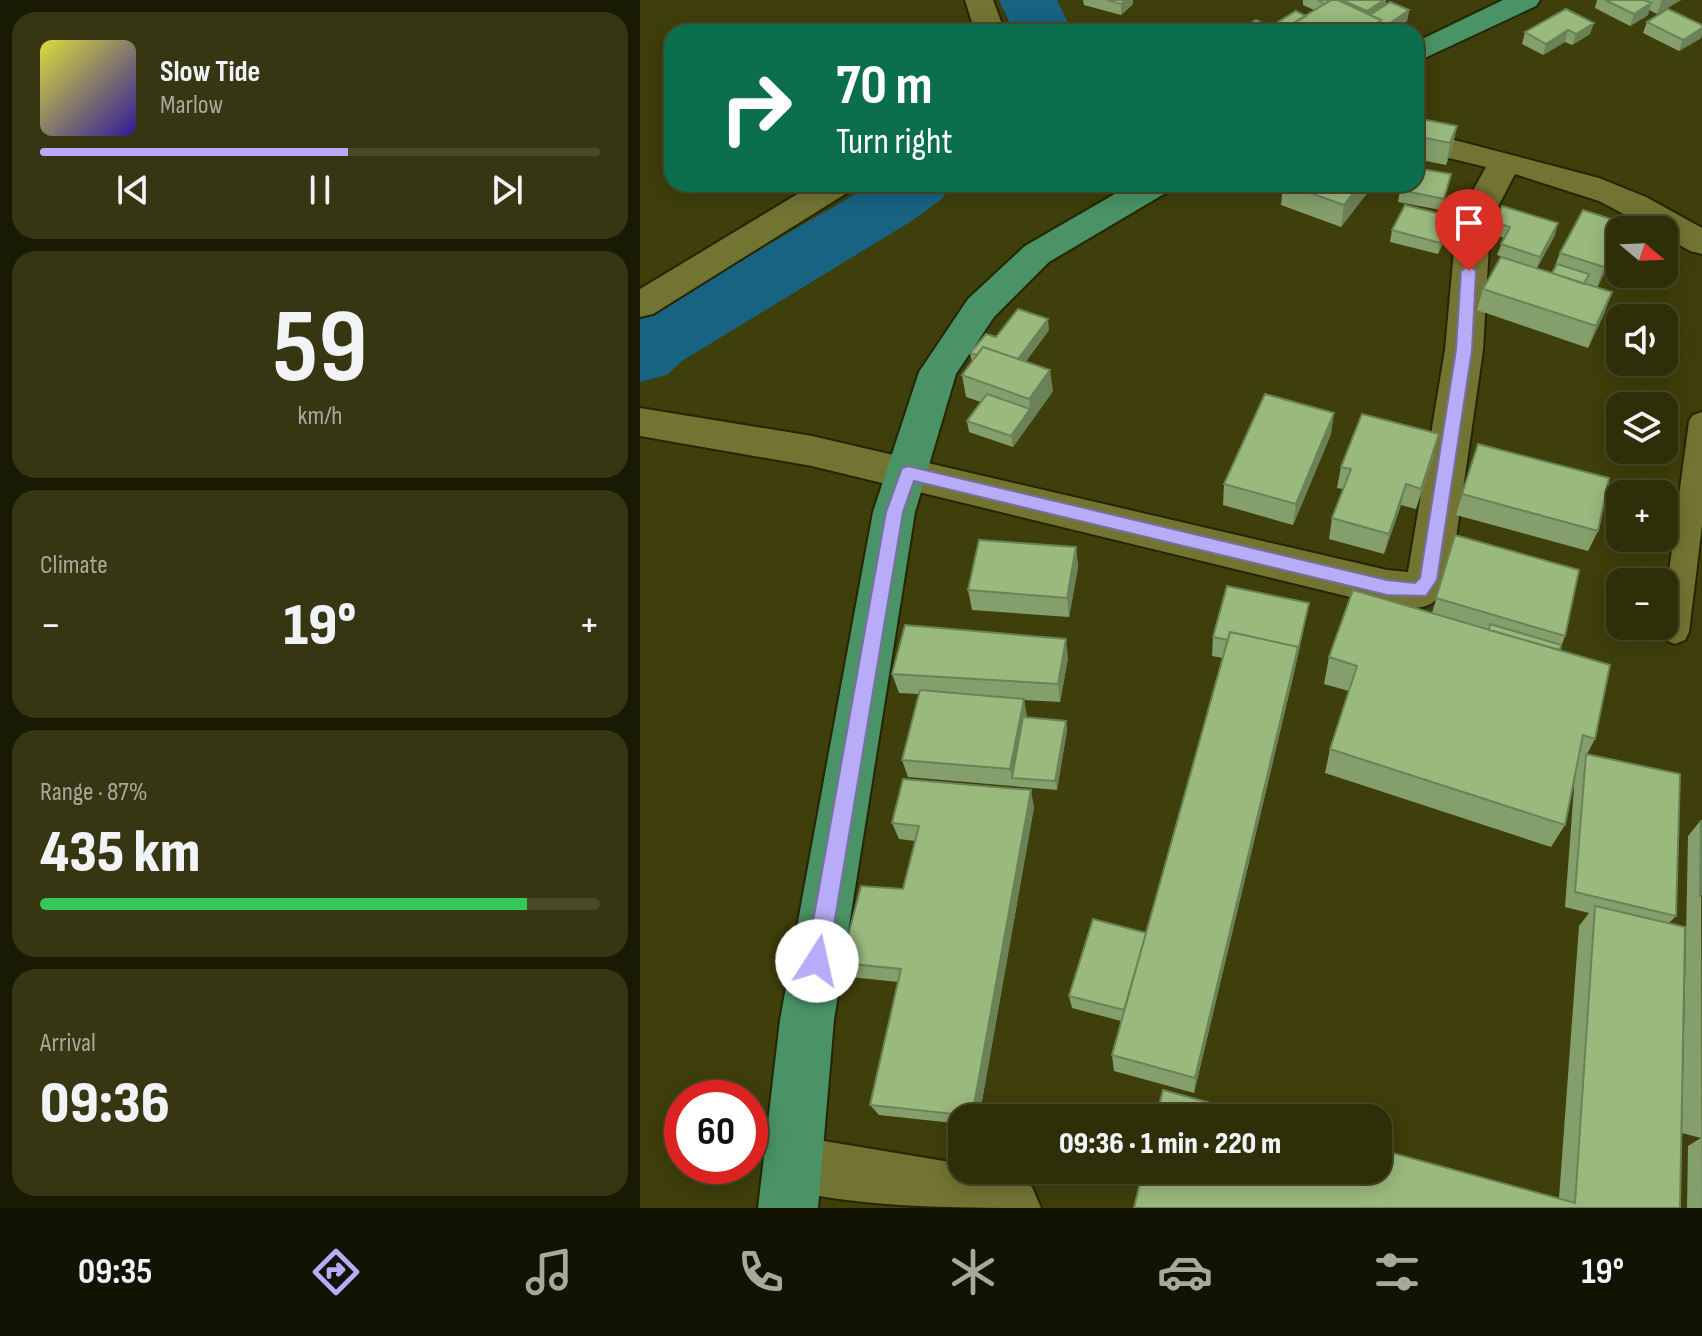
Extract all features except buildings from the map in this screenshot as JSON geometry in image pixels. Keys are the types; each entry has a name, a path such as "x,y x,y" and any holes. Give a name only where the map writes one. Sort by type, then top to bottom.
{"main road":[{"path":"1424,49 1526,0"},
{"path":"791,1187 807,1020 894,512 938,372 981,308 1037,254 1143,192"}],"street":[{"path":"979,0 988,24"},
{"path":"1424,142 1577,181 1646,210 1702,243"},
{"path":"640,422 812,451 1372,584 1419,591 1428,580 1464,350 1470,248 1475,218 1504,164"},
{"path":"640,305 825,192"},
{"path":"791,1187 989,1198 1011,1208"}],"lane":[{"path":"1678,609 1702,421"}],"waterway":[{"path":"1028,0 1039,24"},
{"path":"640,356 656,343 907,192"}],"route":[{"path":"817,961 894,512 908,473 1387,588 1419,591 1428,580 1464,350 1469,271"}]}
